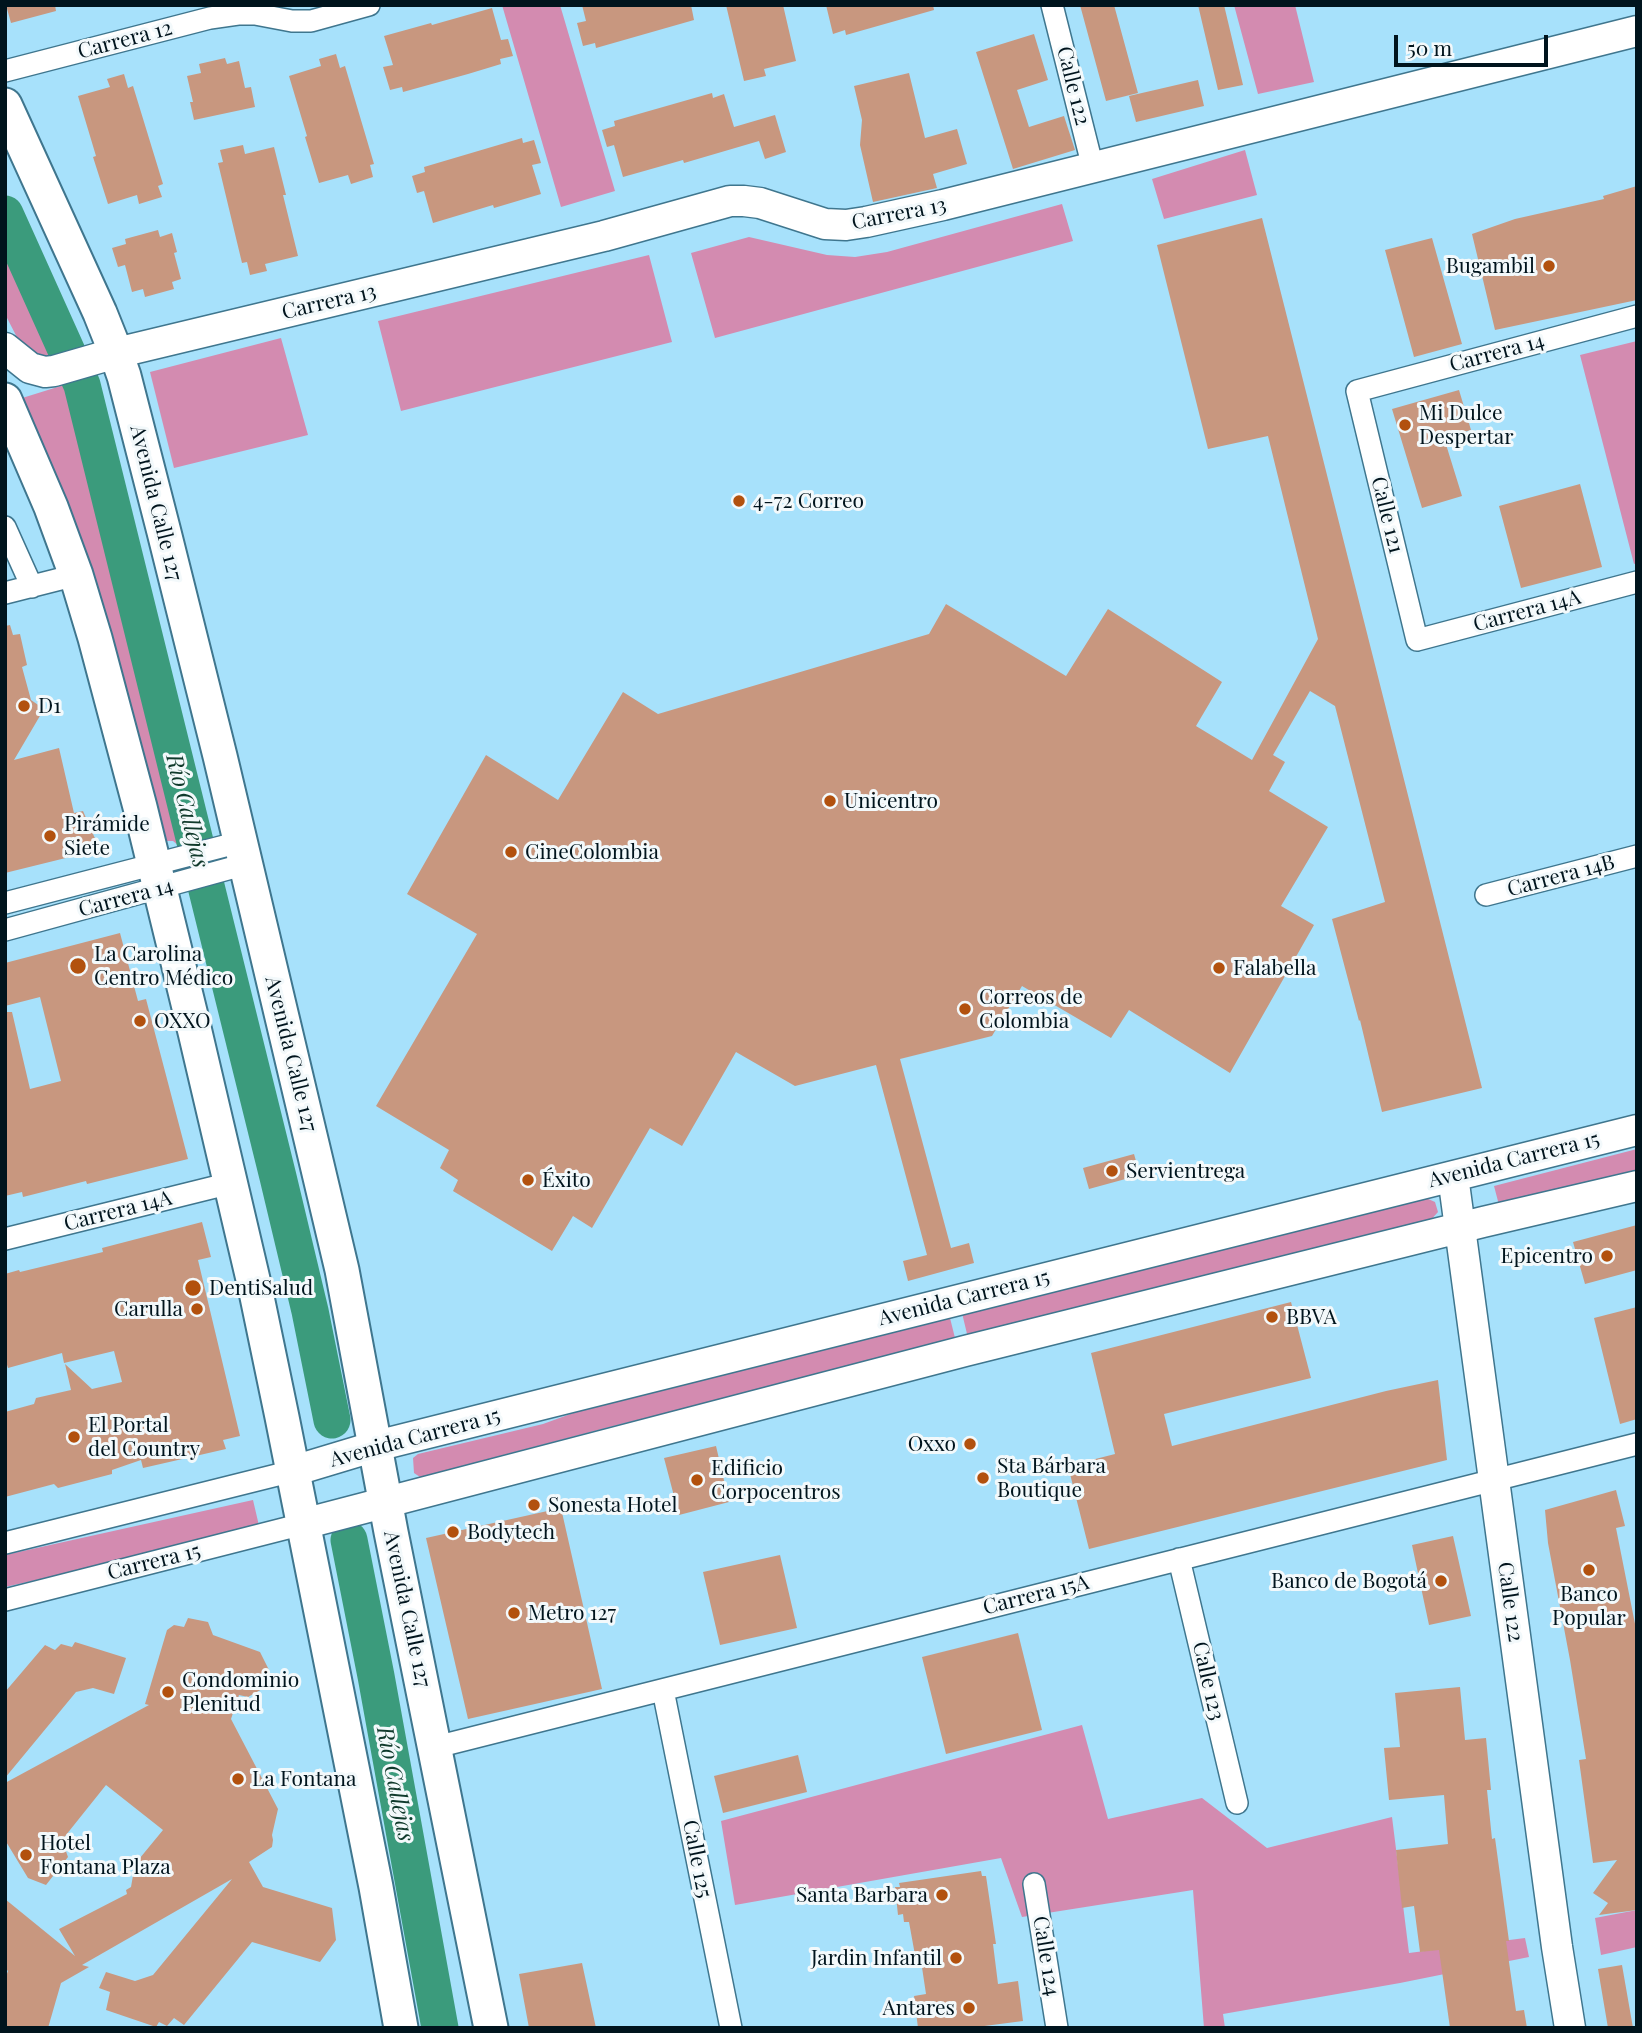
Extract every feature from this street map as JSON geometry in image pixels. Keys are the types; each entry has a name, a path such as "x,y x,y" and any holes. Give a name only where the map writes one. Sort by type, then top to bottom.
{"main road":[{"name":"Carrera 13","path":"5,348 30,368 45,372 62,369 110,354 604,236 730,201 760,203 825,224 846,225 943,205 1637,31"},
{"name":"Avenida Calle 127","path":"5,105 94,300 110,354 124,376 158,508 230,857 342,1270 491,2028"},
{"path":"5,400 51,507 76,575 166,875 293,1471 376,1887 399,2027"},
{"name":"Avenida Carrera 15","path":"293,1471 376,1446 1637,1129"},
{"name":"Calle 122","path":"1453,1175 1570,2028"},
{"path":"303,1524 942,1357 1637,1186"}],"street":[{"name":"Carrera 12","path":"5,71 210,18 255,14 292,21 311,21 369,5"},
{"name":"Calle 122","path":"1052,5 1093,168"},
{"name":"Carrera 14","path":"1357,391 1637,316"},
{"name":"Calle 121","path":"1357,391 1417,640"},
{"path":"5,527 32,587"},
{"path":"5,593 76,575"},
{"name":"Carrera 14A","path":"1417,640 1637,582"},
{"name":"Carrera 14B","path":"1486,895 1637,856"},
{"name":"Carrera 14","path":"5,930 166,875 230,857"},
{"name":"Carrera 14","path":"5,903 166,875"},
{"name":"Carrera 14A","path":"5,1239 231,1183"},
{"name":"Carrera 15A","path":"436,1747 1637,1444"},
{"path":"5,1543 293,1471"},
{"name":"Carrera 15","path":"5,1600 303,1524"},
{"name":"Calle 123","path":"1179,1559 1237,1803"},
{"name":"Calle 125","path":"663,1690 731,2028"},
{"name":"Calle 124","path":"1034,1884 1057,2028"}],"shaded area":[{"path":"502,5 560,5 615,191 561,207"},
{"path":"1234,5 1295,5 1314,82 1258,94"},
{"path":"1245,150 1257,195 1164,219 1152,179"},
{"path":"1062,204 1073,241 715,338 691,253 749,237 827,255 855,257 887,252"},
{"path":"5,238 31,292 56,355 42,359 24,351 5,314"},
{"path":"649,255 672,342 401,411 378,321"},
{"path":"281,338 308,435 174,468 150,372"},
{"path":"1637,341 1637,563 1634,564 1580,355"},
{"path":"64,385 179,846 173,841 166,841 114,648 19,399"},
{"path":"1637,1149 1637,1172 1499,1205 1494,1186"},
{"path":"1426,1198 1435,1202 1438,1212 1429,1222 968,1338 962,1313"},
{"path":"950,1318 956,1342 621,1424 420,1477 414,1473 413,1458 418,1454 543,1424 587,1408 863,1337"},
{"path":"253,1500 260,1530 5,1587 5,1555"},
{"path":"1082,1725 1108,1819 1202,1798 1267,1848 1392,1817 1409,1953 1525,1938 1529,1957 1223,2014 1225,2028 1204,2028 1193,1890 1022,1917 1001,1858 735,1905 721,1821"},
{"path":"1637,1910 1637,1947 1601,1955 1595,1918"}],"building":[{"path":"6,5 55,5 56,11 11,23"},
{"path":"582,5 691,5 694,20 596,48 595,43 583,46 577,23 586,21"},
{"path":"726,5 783,5 796,61 764,69 766,76 744,81"},
{"path":"826,5 933,5 934,10 846,35 845,30 833,34"},
{"path":"1080,5 1114,5 1138,93 1106,101"},
{"path":"1198,5 1224,5 1243,85 1218,90"},
{"path":"492,8 501,40 508,39 513,56 500,59 501,64 403,92 402,87 390,90 383,67 393,65 384,36"},
{"path":"1034,34 1048,80 1017,90 1029,127 1064,116 1075,150 1013,169 976,52"},
{"path":"336,54 340,68 345,66 374,164 370,165 373,177 351,184 348,175 319,183 289,76 321,66 319,59"},
{"path":"225,58 227,64 239,61 245,88 251,87 255,107 194,120 187,76 201,73 199,64"},
{"path":"909,73 925,138 957,129 967,164 933,174 937,188 873,202 860,145 862,120 854,86"},
{"path":"124,74 128,88 133,86 163,184 158,186 162,197 139,204 137,195 108,204 78,96 110,87 107,79"},
{"path":"1198,80 1204,106 1136,122 1129,96"},
{"path":"712,93 713,98 724,94 734,127 775,115 786,152 765,159 759,141 623,177 614,145 607,147 602,130 615,126 614,121"},
{"path":"522,138 523,143 534,140 541,163 532,165 541,194 433,223 424,191 417,193 412,176 425,172 424,167"},
{"path":"243,145 245,154 274,147 298,256 265,264 267,271 250,275 247,262 242,263 218,163 223,162 220,150"},
{"path":"1637,186 1637,300 1495,330 1472,234 1515,219 1604,199 1603,196"},
{"path":"1262,218 1482,1088 1382,1112 1332,919 1385,902 1335,706 1310,691 1273,755 1285,762 1269,791 1328,827 1281,906 1314,925 1230,1073 1129,1010 1111,1038 1022,986 992,1036 900,1059 951,1248 969,1243 974,1263 908,1281 903,1261 927,1255 876,1065 795,1086 736,1052 682,1146 650,1128 592,1228 573,1216 552,1251 453,1191 458,1180 440,1168 449,1150 376,1106 477,934 407,894 486,755 558,800 623,692 658,714 929,634 946,604 1066,676 1108,609 1222,682 1196,726 1252,760 1318,639 1268,436 1208,449 1157,245"},
{"path":"158,230 160,237 172,233 181,279 172,282 174,289 145,297 143,289 132,292 125,265 118,267 112,248 126,244 125,239"},
{"path":"1432,238 1462,344 1414,357 1385,250"},
{"path":"1459,390 1471,430 1444,438 1462,496 1422,508 1392,409"},
{"path":"1580,484 1602,567 1521,588 1499,506"},
{"path":"10,625 13,635 20,634 27,665 22,667 31,700 44,709 14,760 59,748 74,813 83,811 97,843 90,852 5,873 5,626"},
{"path":"120,933 138,1001 146,999 188,1159 23,1197 22,1192 5,1196 5,1012 12,1012 30,1089 61,1081 40,997 5,1006 5,963"},
{"name":"Servientrega","path":"1134,1154 1140,1175 1089,1189 1083,1168"},
{"path":"202,1222 211,1257 198,1260 240,1436 223,1440 226,1449 143,1468 141,1460 112,1470 112,1474 58,1488 54,1484 5,1497 5,1412 34,1404 36,1398 71,1390 65,1364 92,1389 122,1382 114,1351 64,1363 62,1353 8,1368 5,1358 5,1274 103,1252 102,1248"},
{"name":"Epicentro","path":"1637,1225 1637,1270 1585,1284 1573,1242"},
{"path":"1291,1302 1311,1378 1164,1414 1172,1446 1438,1380 1447,1460 1089,1549 1068,1466 1115,1454 1091,1353"},
{"path":"1637,1307 1637,1419 1620,1424 1594,1318"},
{"name":"Edificio Corpocentros","path":"716,1446 729,1502 679,1515 664,1458"},
{"path":"1616,1490 1625,1526 1616,1528 1637,1634 1637,1910 1599,1915 1608,1903 1593,1893 1617,1860 1593,1863 1579,1760 1586,1759 1548,1543 1545,1510"},
{"name":"Metro 127","path":"561,1508 602,1689 468,1719 426,1538"},
{"name":"Banco de Bogotá","path":"1453,1536 1471,1616 1429,1625 1412,1545"},
{"path":"780,1555 797,1628 720,1645 703,1572"},
{"path":"188,1618 208,1622 213,1635 260,1652 269,1670 264,1688 248,1697 239,1695 231,1719 278,1809 272,1847 249,1862 263,1887 332,1908 336,1940 320,1962 252,1942 184,2025 174,2018 167,2026 159,2022 156,2027 106,2010 110,1992 99,1988 106,1972 135,1981 153,1975 232,1879 82,1965 89,1967 61,1983 48,2028 5,2028 5,1979 8,1971 5,1968 5,1899 75,1956 59,1929 127,1894 135,1864 163,1830 106,1785 62,1840 68,1857 46,1885 28,1878 5,1840 5,1783 149,1705 145,1704 167,1630 174,1625 184,1627"},
{"path":"1018,1633 1042,1730 946,1754 922,1657"},
{"path":"75,1642 126,1658 114,1694 93,1688 76,1692 5,1778 5,1692 45,1645 55,1650 61,1644 72,1647"},
{"path":"1460,1687 1465,1740 1486,1738 1491,1790 1487,1790 1492,1839 1495,1838 1509,1941 1506,1941 1516,2011 1524,2010 1527,2028 1450,2028 1439,1950 1420,1952 1414,1906 1402,1908 1396,1850 1448,1844 1444,1795 1389,1800 1384,1748 1400,1747 1395,1693"},
{"path":"798,1755 807,1792 723,1813 714,1776"},
{"path":"981,1871 982,1876 986,1876 996,1944 993,1944 998,1984 1018,1981 1023,2021 969,2028 918,2028 914,1996 926,1994 920,1954 915,1955 909,1922 904,1922 903,1914 898,1915 895,1887 900,1887 899,1883"},
{"path":"582,1963 596,2028 529,2028 519,1974"},
{"path":"1622,1965 1633,2028 1608,2028 1598,1969"}],"waterway":[{"name":"Río Callejas","path":"5,214 82,385 278,1177 310,1311 332,1420"},
{"name":"Río Callejas","path":"349,1540 440,2028"}],"place":[{"name":"Bugambil","path":"1549,266"},
{"name":"Mi Dulce Despertar","path":"1405,425"},
{"name":"4-72 Correo","path":"739,501"},
{"name":"D1","path":"24,706"},
{"name":"Unicentro","path":"830,801"},
{"name":"Pirámide Siete","path":"50,836"},
{"name":"CineColombia","path":"511,852"},
{"name":"La Carolina Centro Médico","path":"78,966"},
{"name":"Falabella","path":"1219,968"},
{"name":"Correos de Colombia","path":"965,1009"},
{"name":"OXXO","path":"140,1021"},
{"name":"Servientrega","path":"1112,1171"},
{"name":"Éxito","path":"528,1180"},
{"name":"Epicentro","path":"1607,1256"},
{"name":"DentiSalud","path":"193,1288"},
{"name":"Carulla","path":"197,1309"},
{"name":"BBVA","path":"1272,1317"},
{"name":"El Portal del Country","path":"74,1437"},
{"name":"Oxxo","path":"970,1444"},
{"name":"Sta Bárbara Boutique","path":"983,1478"},
{"name":"Edificio Corpocentros","path":"697,1480"},
{"name":"Sonesta Hotel","path":"534,1505"},
{"name":"Bodytech","path":"453,1532"},
{"name":"Banco Popular","path":"1589,1570"},
{"name":"Banco de Bogotá","path":"1441,1581"},
{"name":"Metro 127","path":"514,1613"},
{"name":"Condominio Plenitud","path":"168,1692"},
{"name":"La Fontana","path":"238,1779"},
{"name":"Hotel Fontana Plaza","path":"26,1855"},
{"name":"Santa Barbara","path":"942,1895"},
{"name":"Jardin Infantil","path":"956,1958"},
{"name":"Antares","path":"969,2008"}]}
